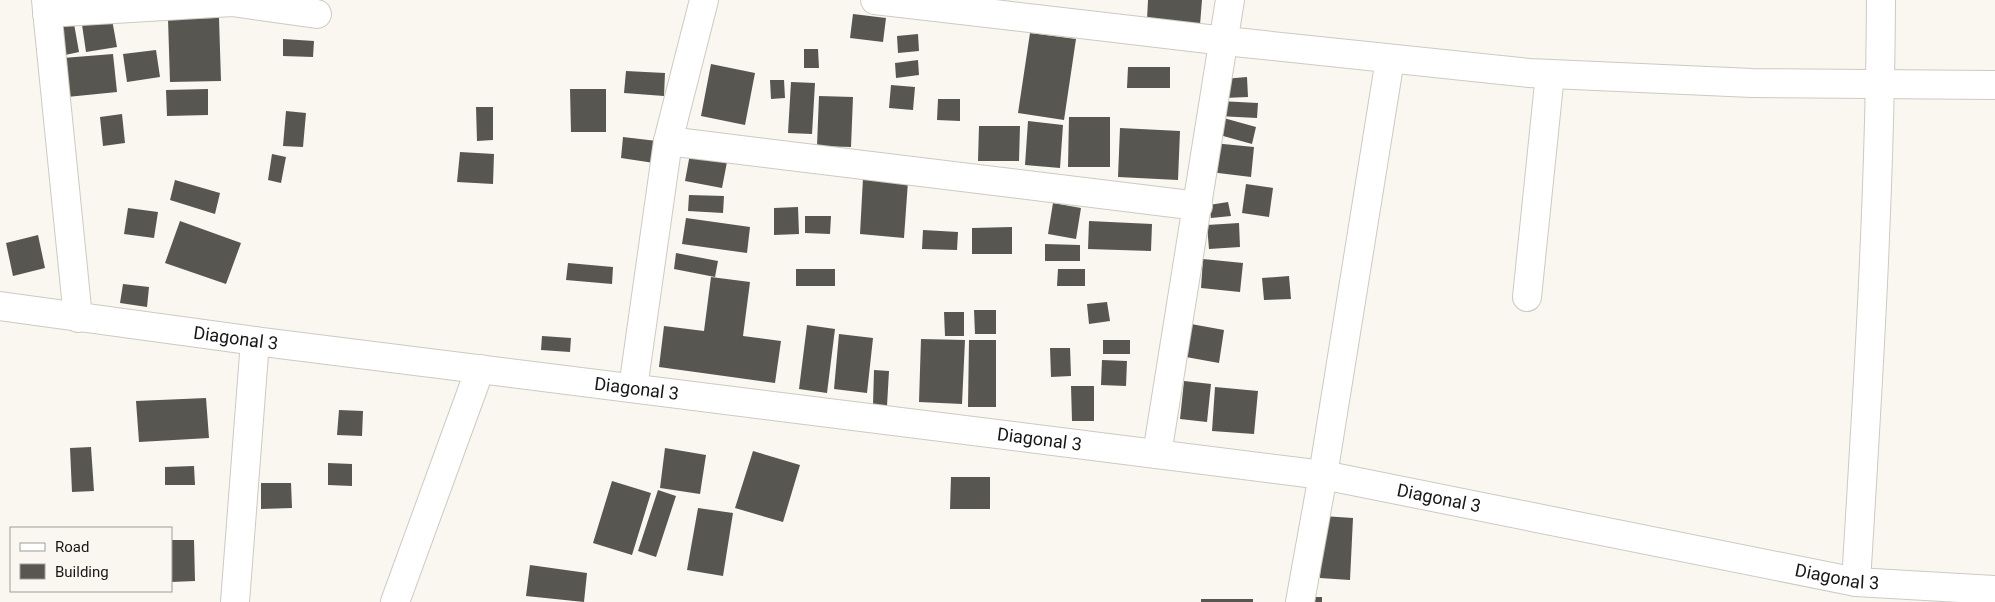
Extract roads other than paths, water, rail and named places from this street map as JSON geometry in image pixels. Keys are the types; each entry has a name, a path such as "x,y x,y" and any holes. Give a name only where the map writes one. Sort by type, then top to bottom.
{"street":[{"path":"633,388 668,141 704,0"},
{"path":"875,0 1225,41 1550,74 1752,83 1995,85"},
{"path":"1157,454 1225,41 1230,0"},
{"path":"1856,582 1873,297 1881,85 1882,0"},
{"path":"78,318 47,7 232,2 317,14"},
{"path":"1300,602 1323,475 1390,59"},
{"path":"1528,297 1550,74"},
{"path":"668,141 1198,206"},
{"name":"Diagonal 3","path":"0,306 255,341 1323,475 1856,582 1995,590"},
{"path":"236,602 255,341"},
{"path":"395,602 480,369"}]}
